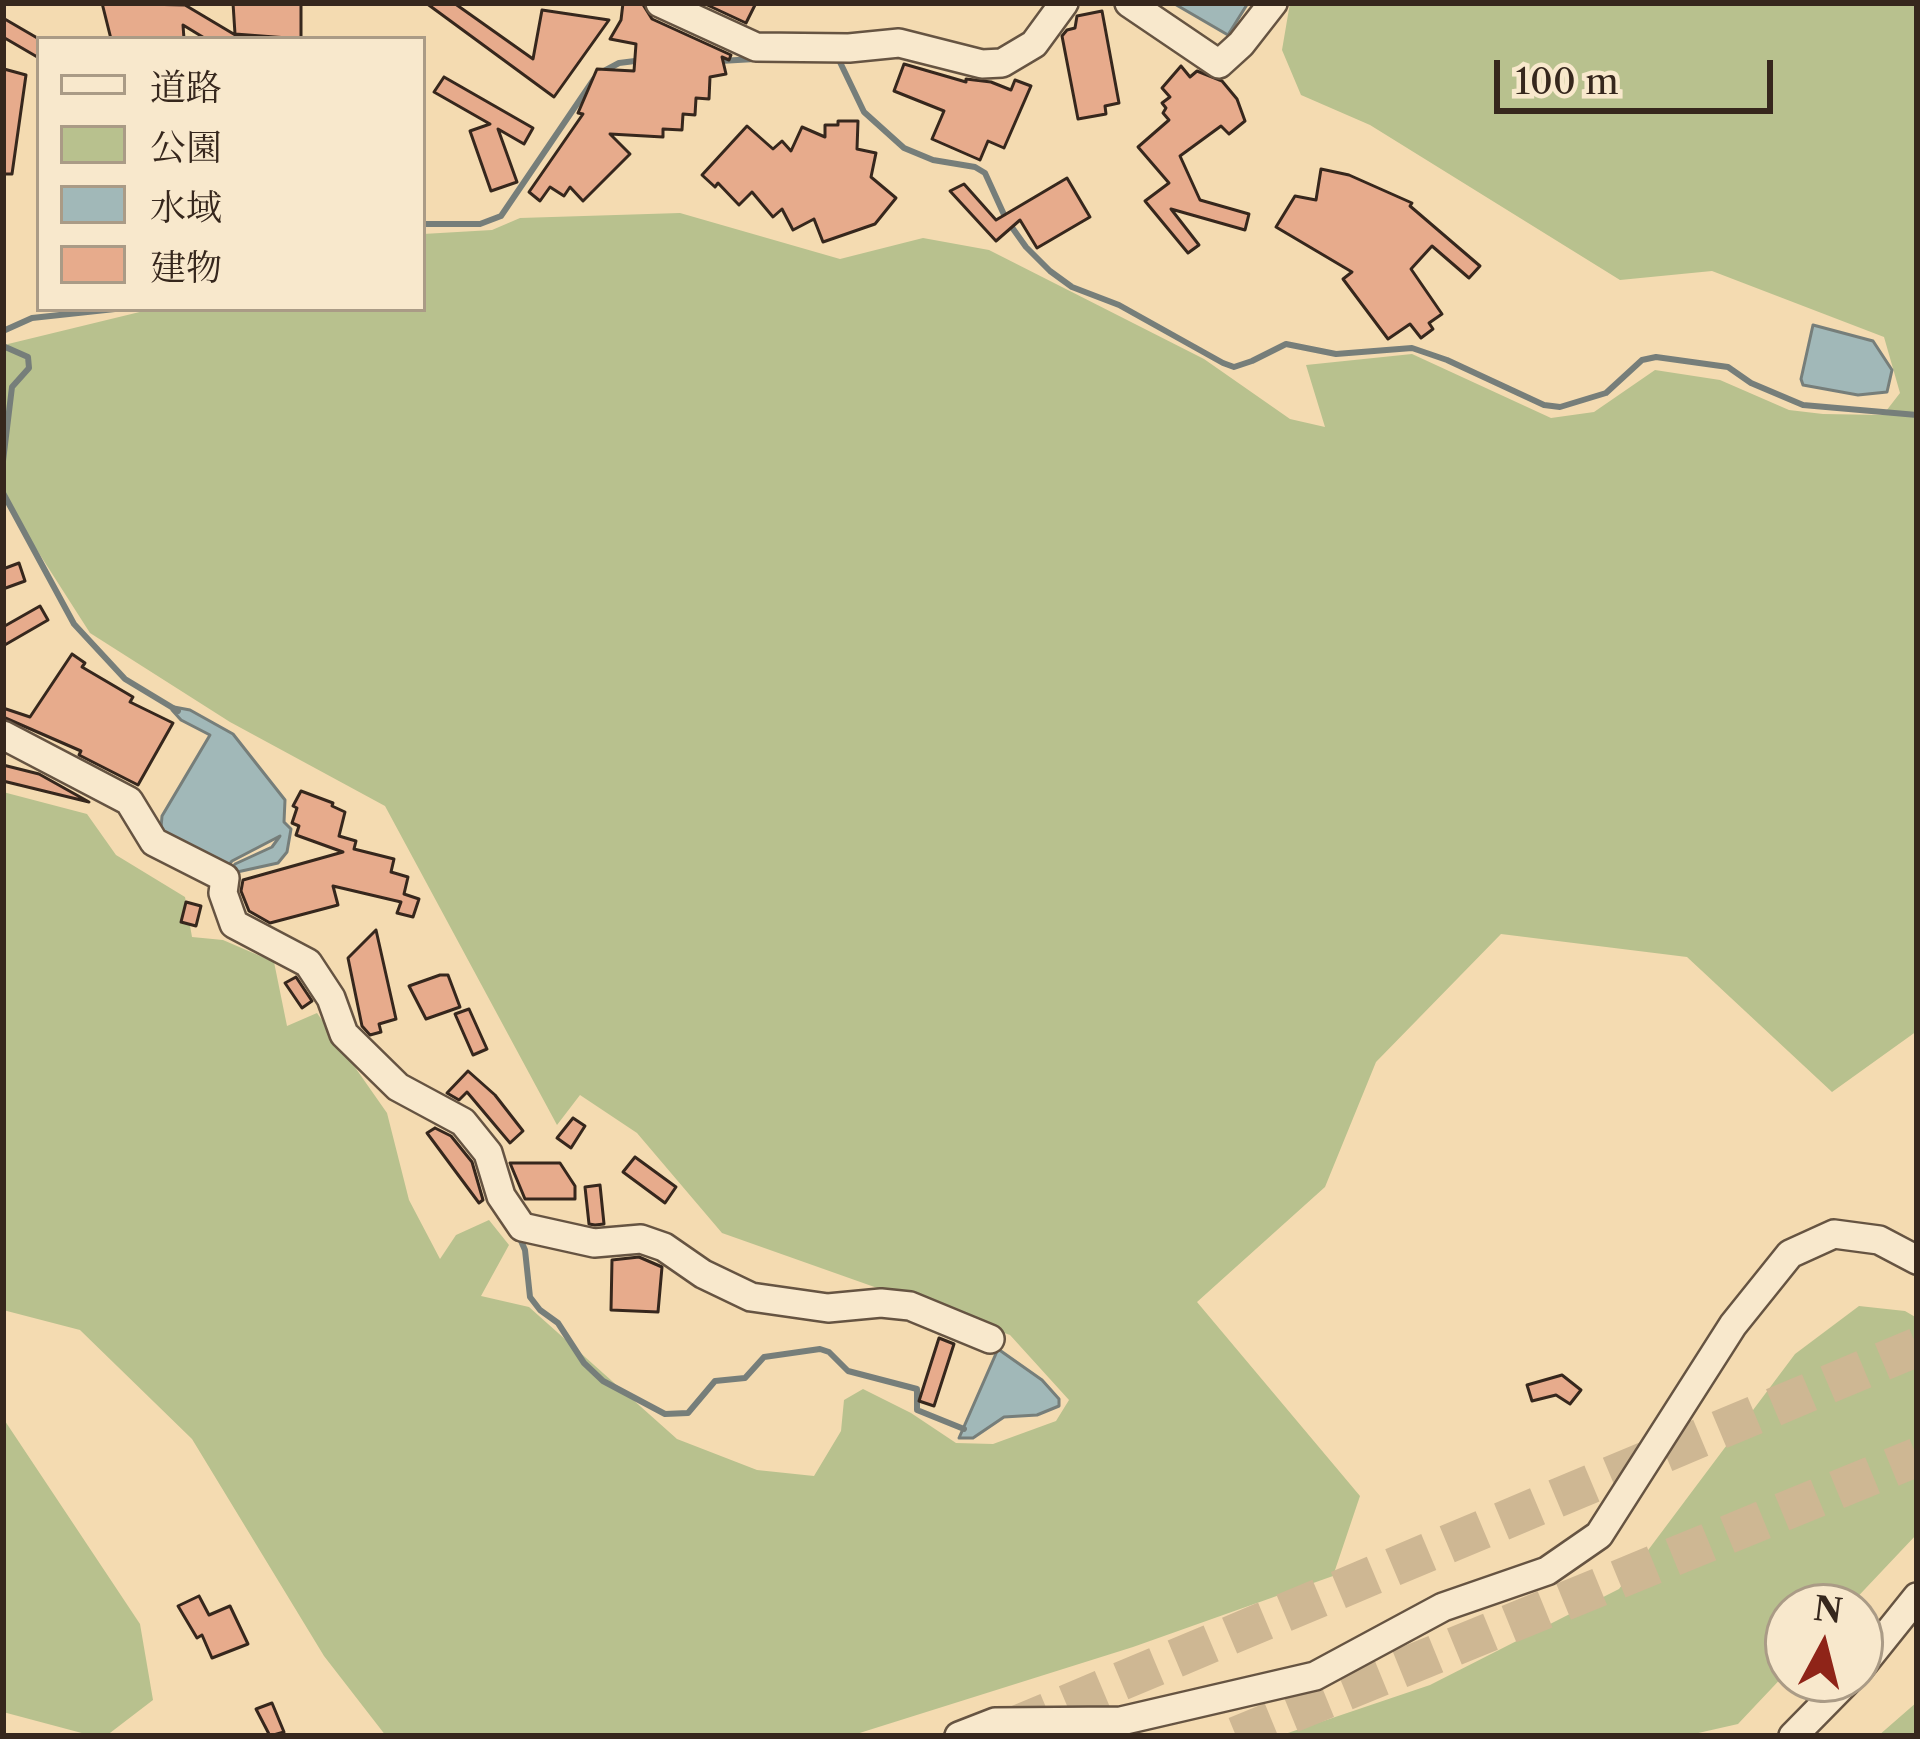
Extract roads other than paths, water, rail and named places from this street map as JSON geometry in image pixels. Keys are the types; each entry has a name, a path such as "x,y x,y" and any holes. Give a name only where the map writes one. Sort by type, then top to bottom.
{"street":[{"path":"660,3 756,47 899,43 982,64 1002,63 1034,44 1064,3"},
{"path":"1129,3 1219,64 1273,3"},
{"path":"3,735 129,801 154,842 225,878 223,893 234,924 308,963 331,998 344,1034 398,1087 463,1122 488,1153 501,1196 522,1227 594,1243 641,1239 664,1247 703,1274 751,1297 828,1308 881,1303 910,1306 990,1339"},
{"path":"959,1736 994,1723 1121,1721 1315,1676 1443,1607 1547,1571 1599,1535 1732,1325 1790,1254 1834,1234 1879,1240 1917,1260"},
{"path":"1884,1638 1917,1597"},
{"path":"1793,1736 1825,1703"}],"water":[{"path":"1173,3 1248,3 1228,35"},
{"path":"1813,325 1873,341 1892,370 1887,392 1858,395 1803,385"},
{"path":"174,707 190,710 233,734 285,800 284,822 291,829 287,852 278,863 228,874 235,864 272,847 280,836 232,861 224,871 160,840 162,816 210,735 181,720"},
{"path":"998,1349 1042,1380 1059,1399 1059,1406 1037,1415 1004,1417 973,1438 959,1438"}],"waterway":[{"path":"838,58 864,112 904,148 985,173 1006,219 1050,271 1072,287 1119,305 1234,367 1286,344 1336,354 1412,348 1544,405 1560,407 1606,393 1642,360 1656,357 1728,367 1751,383 1803,405 1917,415"},
{"path":"720,61 755,59"},
{"path":"604,71 619,63 643,60"},
{"path":"426,224 480,224 501,216 594,79"},
{"path":"3,331 32,318 87,312"},
{"path":"3,346 28,357 29,368 12,387 3,461"},
{"path":"3,493 74,624 125,679 178,711"},
{"path":"518,1234 525,1250 530,1297 540,1310 558,1323 584,1363 603,1381 665,1414 688,1413 715,1381 745,1378 764,1357 820,1349 848,1371 917,1389 917,1410 964,1429"}],"tunnel":[{"path":"1012,1727 1917,1347"},
{"path":"1236,1736 1917,1457"}]}
